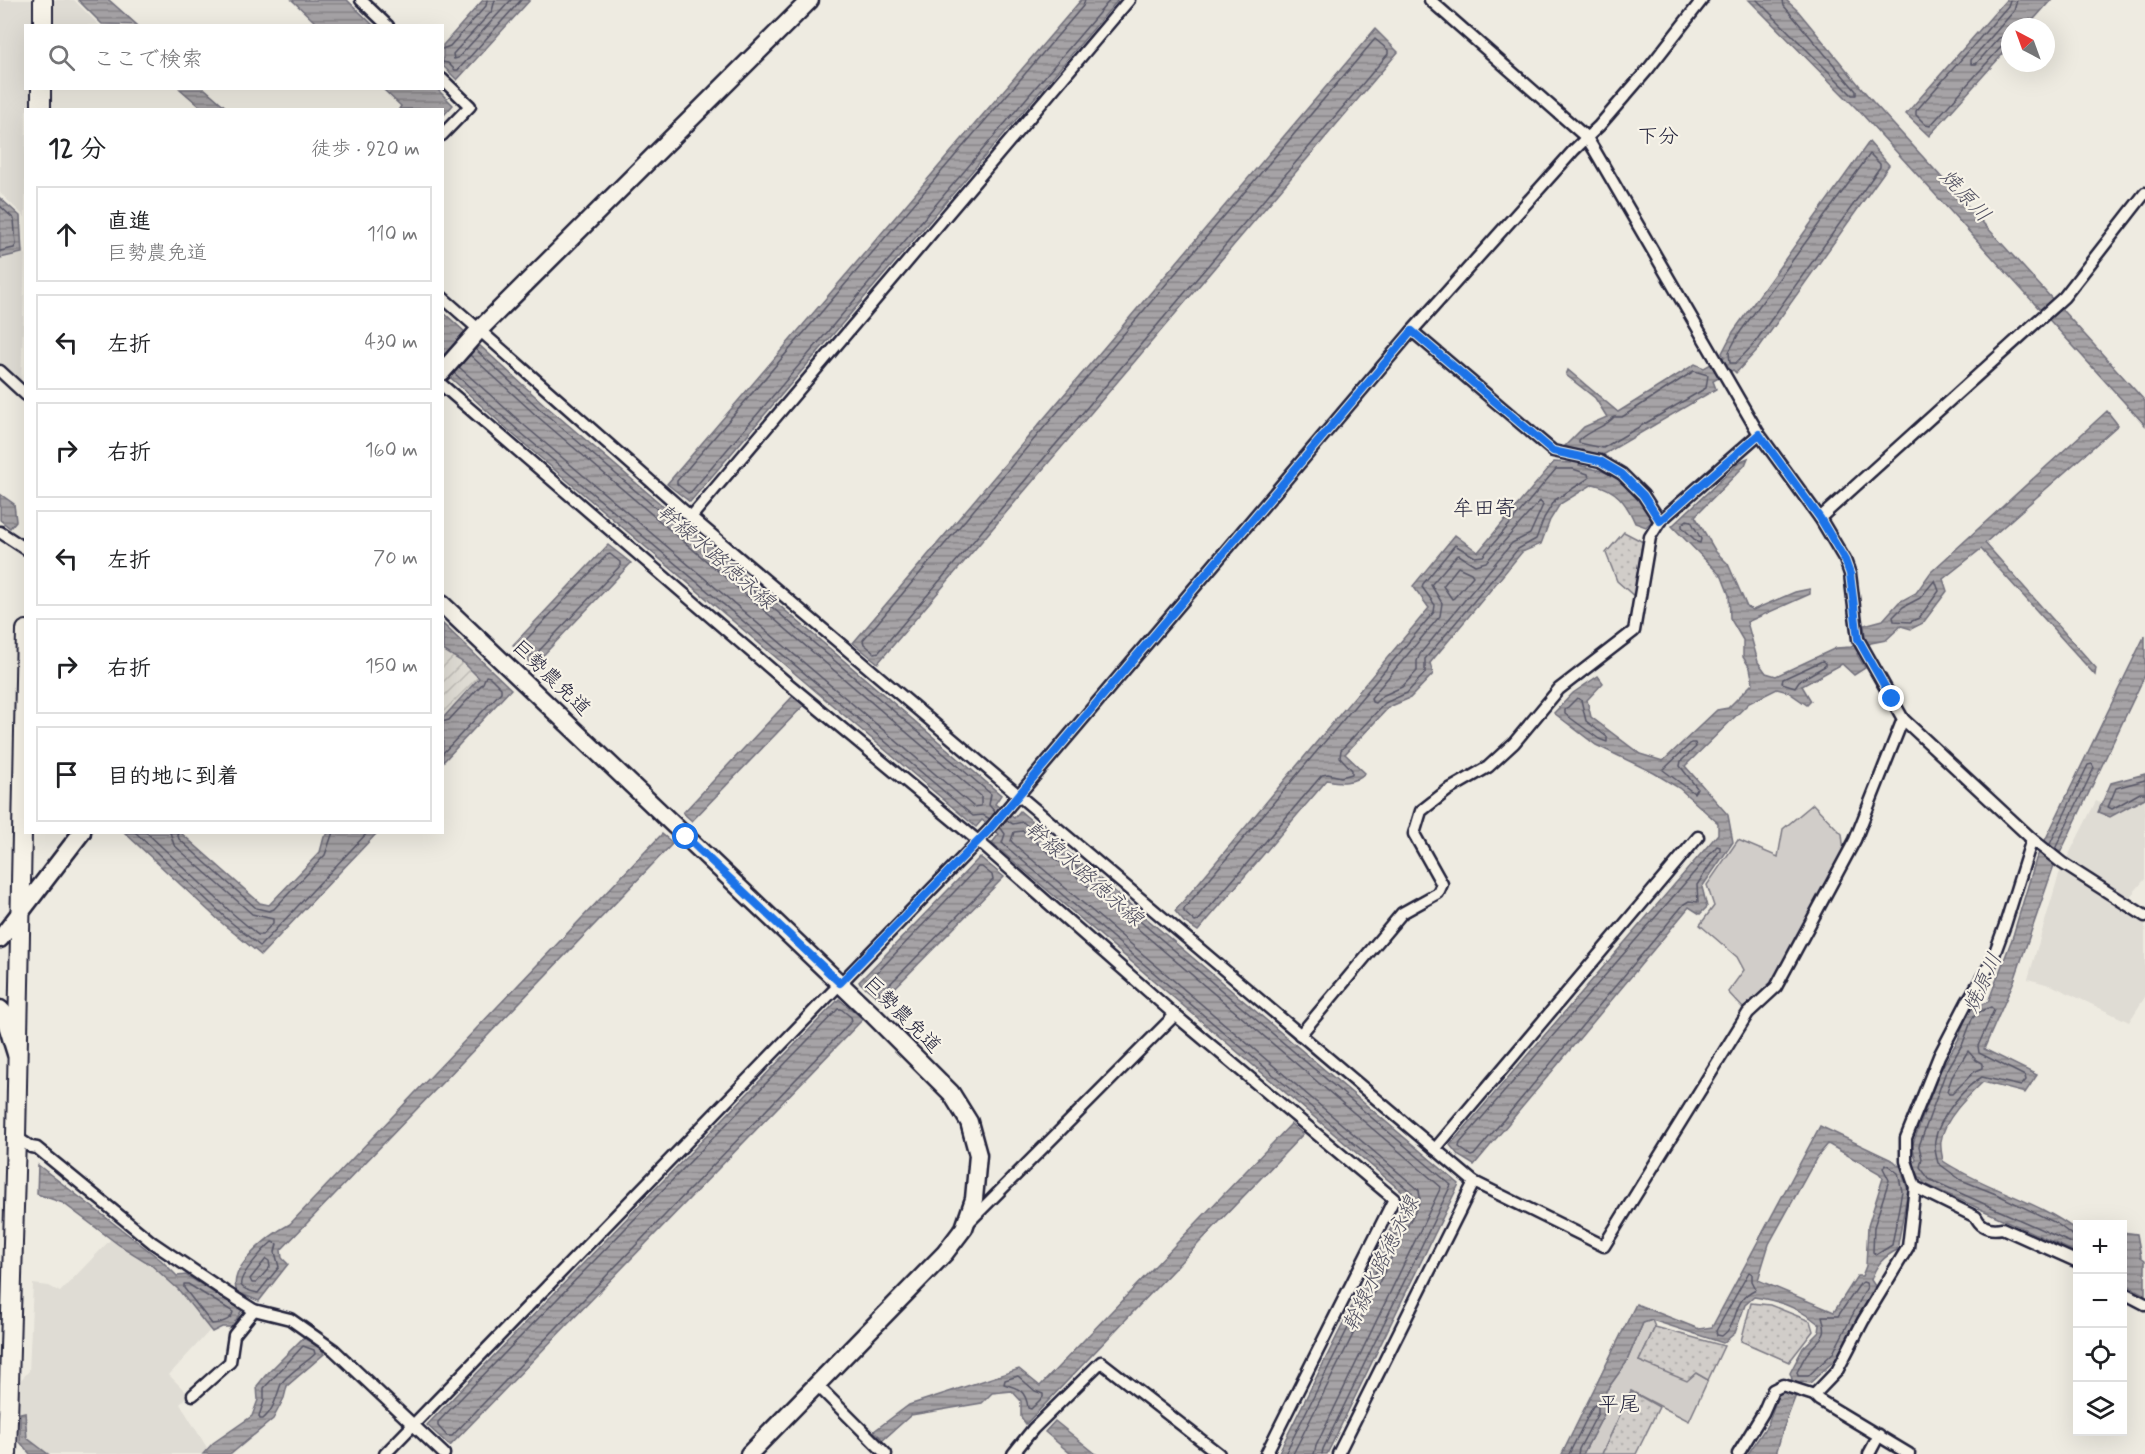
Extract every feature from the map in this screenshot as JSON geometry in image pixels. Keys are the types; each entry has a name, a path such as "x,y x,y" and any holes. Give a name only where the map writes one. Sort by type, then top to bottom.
{"main road":[{"path":"43,0 43,24"},
{"path":"40,108 41,90"},
{"path":"8,1454 24,746"}],"street":[{"path":"362,0 386,24"},
{"path":"444,370 480,329 810,0"},
{"path":"690,517 1129,0"},
{"path":"1430,0 1587,138 1759,434 1820,518 1845,560 1850,574 1858,639 1903,719 2032,839 2062,863 2145,916"},
{"path":"385,1454 988,831 1412,331 1599,126 1649,68 1702,0"},
{"path":"444,81 470,106 444,133"},
{"path":"1820,518 2064,297 2145,193"},
{"path":"444,299 690,517 1474,1182 1604,1246 1748,1013 1776,987 1855,840 1903,719"},
{"path":"1412,331 1553,451 1600,461 1622,474 1643,495 1660,521"},
{"path":"0,371 24,393"},
{"path":"444,387 759,659 978,841 1175,1015 1394,1199 1266,1454"},
{"path":"1300,1035 1402,913 1438,893 1442,884 1414,834 1421,811 1448,790 1488,767 1514,742 1559,689 1634,631 1650,537 1660,521 1759,434"},
{"path":"0,532 24,548"},
{"name":"巨勢農免道","path":"444,606 840,983 951,1093 969,1122 978,1155 974,1199 964,1227 945,1253 749,1454"},
{"path":"0,939 80,834"},
{"path":"1435,1149 1698,837"},
{"path":"1814,1395 1837,1371 1863,1321 1908,1247 1913,1182 1906,1161 1906,1138 1939,1056 1990,963 2005,925 2032,839"},
{"path":"0,1009 3,1012 18,1061"},
{"path":"964,1227 1175,1015"},
{"path":"16,1137 31,1147 37,1148 153,1243 254,1310 290,1319 334,1350 444,1454"},
{"path":"1338,1454 1474,1182"},
{"path":"1913,1182 1976,1217 1979,1223 1992,1230 2002,1228 2073,1260"},
{"path":"2127,1295 2145,1304"},
{"path":"193,1395 230,1362 234,1335 254,1310"},
{"path":"1013,1454 1033,1429 1101,1362 1219,1454"},
{"path":"817,1385 886,1454"},
{"path":"1738,1454 1763,1413 1773,1390 1783,1385 1814,1395 1909,1454"},
{"path":"1869,1454 1879,1435"}],"shaded area":[{"path":"0,0 34,0 33,24 24,24 24,90 31,90 30,108 24,108 24,216 0,193"},
{"path":"53,0 74,0 98,24 52,24"},
{"path":"5,249 24,250 21,386 0,366 0,255"},
{"path":"1624,532 1645,543 1634,596 1617,581 1606,553"},
{"path":"444,626 487,671 444,721"},
{"path":"2145,792 2145,879 2129,898 2145,912 2145,997 2129,1022 2053,986 2028,979 2059,874 2096,801 2114,810"},
{"path":"1813,804 1842,834 1844,852 1772,986 1743,1008 1728,992 1744,970 1737,957 1700,925 1714,906 1707,885 1738,840 1778,857 1783,829"},
{"path":"114,1236 224,1315 169,1375 189,1395 180,1404 211,1454 40,1454 23,1436 17,1437 18,1383 29,1371 33,1284 49,1286 60,1292"},
{"path":"1751,1303 1770,1305 1810,1321 1813,1331 1789,1362 1741,1341"},
{"path":"1652,1320 1655,1327 1639,1361 1696,1373 1708,1380 1689,1421 1631,1391 1602,1454 1583,1454 1604,1414 1606,1391 1626,1363 1643,1323"},
{"path":"1655,1327 1724,1346 1708,1380 1696,1373 1687,1381 1639,1361"},
{"path":"1631,1391 1659,1407 1636,1454 1602,1454"}],"water":[{"path":"78,0 109,0 136,24 102,24"},
{"path":"292,0 347,0 372,24 317,24"},
{"path":"483,0 530,0 457,80 444,67 444,44"},
{"path":"1081,0 1118,0 690,502 667,484"},
{"path":"1749,0 1786,0 1798,11 1873,102 2145,401 2145,425 1861,113"},
{"path":"2006,0 2051,0 2035,18 2001,18 2001,56 1929,136 1906,114"},
{"path":"1375,29 1398,52 878,663 853,643"},
{"path":"181,90 206,90 227,108 202,108"},
{"path":"384,90 438,90 453,105 444,115 444,108 400,108 401,106"},
{"path":"1869,142 1889,165 1758,349 1736,373 1733,370 1713,381 1716,389 1603,455 1583,451 1579,465 1608,473 1625,483 1647,508 1651,522 1646,527 1635,523 1628,509 1614,493 1593,484 1560,504 1550,520 1541,544 1522,552 1430,663 1433,674 1410,698 1389,707 1345,754 1365,773 1347,782 1327,780 1198,931 1184,922 1175,911 1429,608 1413,586 1455,535 1478,552 1554,462 1571,463 1576,450 1565,446 1584,427 1607,417 1595,398 1566,375 1568,370 1618,412 1695,364 1704,368 1724,357 1722,353 1733,332"},
{"path":"0,198 20,216 22,253 0,258"},
{"name":"幹線水路徳永線","path":"444,313 546,406 1001,795 995,804 1014,818 1020,811 1459,1184 1327,1454 1278,1454 1407,1196 992,843 999,834 982,820 976,827 516,437 444,372"},
{"path":"2107,411 2118,425 1985,543 2096,668 2095,675 1981,549 1943,579 1947,591 1923,623 1911,629 1901,626 1886,640 1871,643 1857,654 1865,668 1854,675 1842,664 1802,686 1811,701 1807,705 1788,692 1777,689 1749,703 1685,766 1728,815 1733,842 1702,887 1707,907 1700,914 1689,907 1474,1165 1459,1156 1450,1145 1718,834 1718,823 1679,788 1654,773 1596,745 1554,713 1573,693 1598,676 1603,683 1587,700 1591,717 1640,754 1663,761 1717,710 1728,708 1753,683 1750,668 1743,657 1743,640 1730,618 1729,595 1722,577 1672,526 1741,461 1748,458 1745,465 1695,516 1716,552 1728,564 1747,607 1753,610 1795,592 1810,589 1810,594 1747,622 1758,662 1766,673 1776,676 1836,648 1851,647 1865,637 1864,625 1883,620 1899,602 1916,593 1931,572"},
{"path":"0,494 14,504 16,521 10,528 0,520"},
{"path":"608,545 631,563 533,666 513,645"},
{"path":"444,625 511,689 444,761 444,717 479,678 464,663 444,651"},
{"path":"2145,635 2145,675 2053,868 2014,981 1984,1049 2037,1075 2025,1093 1983,1082 1963,1101 1951,1117 1941,1141 1943,1161 1959,1171 2045,1211 2073,1228 2073,1251 1925,1184 1915,1171 1903,1176 1908,1190 1897,1250 1884,1259 1875,1270 1871,1280 1875,1286 1838,1357 1810,1383 1801,1382 1776,1454 1748,1454 1768,1424 1778,1395 1792,1379 1790,1373 1803,1348 1819,1332 1820,1325 1789,1306 1754,1297 1745,1305 1735,1333 1723,1343 1652,1320 1643,1323 1626,1363 1606,1391 1604,1414 1583,1454 1562,1454 1636,1304 1699,1329 1712,1327 1820,1126 1894,1161 1899,1166 1914,1163 1916,1159 1912,1146 1940,1071 1958,1040 1966,1017 1972,1008 1988,1002 2012,939 2036,859","holes":["1828,1144 1879,1173 1883,1178 1868,1226 1866,1266 1862,1276 1857,1276 1834,1312 1758,1280 1769,1244 1817,1157"]},
{"path":"793,696 804,705 692,821 683,813"},
{"path":"2145,774 2145,798 2110,817 2098,812 2111,783"},
{"path":"126,834 182,834 260,903 269,905 320,852 324,837 328,834 376,834 261,955 223,924"},
{"path":"662,834 673,843 281,1250 282,1258 288,1264 259,1301 237,1292 235,1283 238,1273 252,1253 272,1235 290,1224"},
{"path":"980,857 1004,877 882,1001 859,982"},
{"path":"839,999 863,1019 450,1446 427,1425"},
{"path":"1291,1124 1303,1134 1026,1424 1021,1417 1021,1401 1012,1391 992,1393 982,1403 911,1415 883,1440 874,1431 909,1405 1019,1369 1040,1386"},
{"path":"38,1165 161,1260 177,1276 186,1275 242,1310 232,1327 222,1327 212,1332 178,1289 150,1264 119,1245 63,1203 37,1194"},
{"path":"2127,1233 2137,1234 2141,1257 2145,1260 2145,1295 2127,1285"},
{"path":"303,1338 320,1347 324,1354 287,1386 284,1398 273,1419 231,1454 203,1454 213,1443 252,1416 258,1400 257,1386"},
{"path":"25,1412 27,1438 48,1454 30,1454 20,1442 20,1413"},
{"path":"1055,1421 1096,1454 1071,1454 1045,1432"}],"district":[{"name":"下分","path":"1658,137"},
{"name":"牟田寄","path":"1484,509"},
{"name":"平尾","path":"1619,1405"}],"route":[{"path":"686,837 840,983 988,831 1412,331 1553,451 1600,461 1622,474 1643,495 1660,521 1759,434 1820,518 1845,560 1850,574 1858,639 1892,699"}],"water label":[{"name":"焼原川","path":"1965,196"},
{"name":"焼原川","path":"1983,983"}]}
